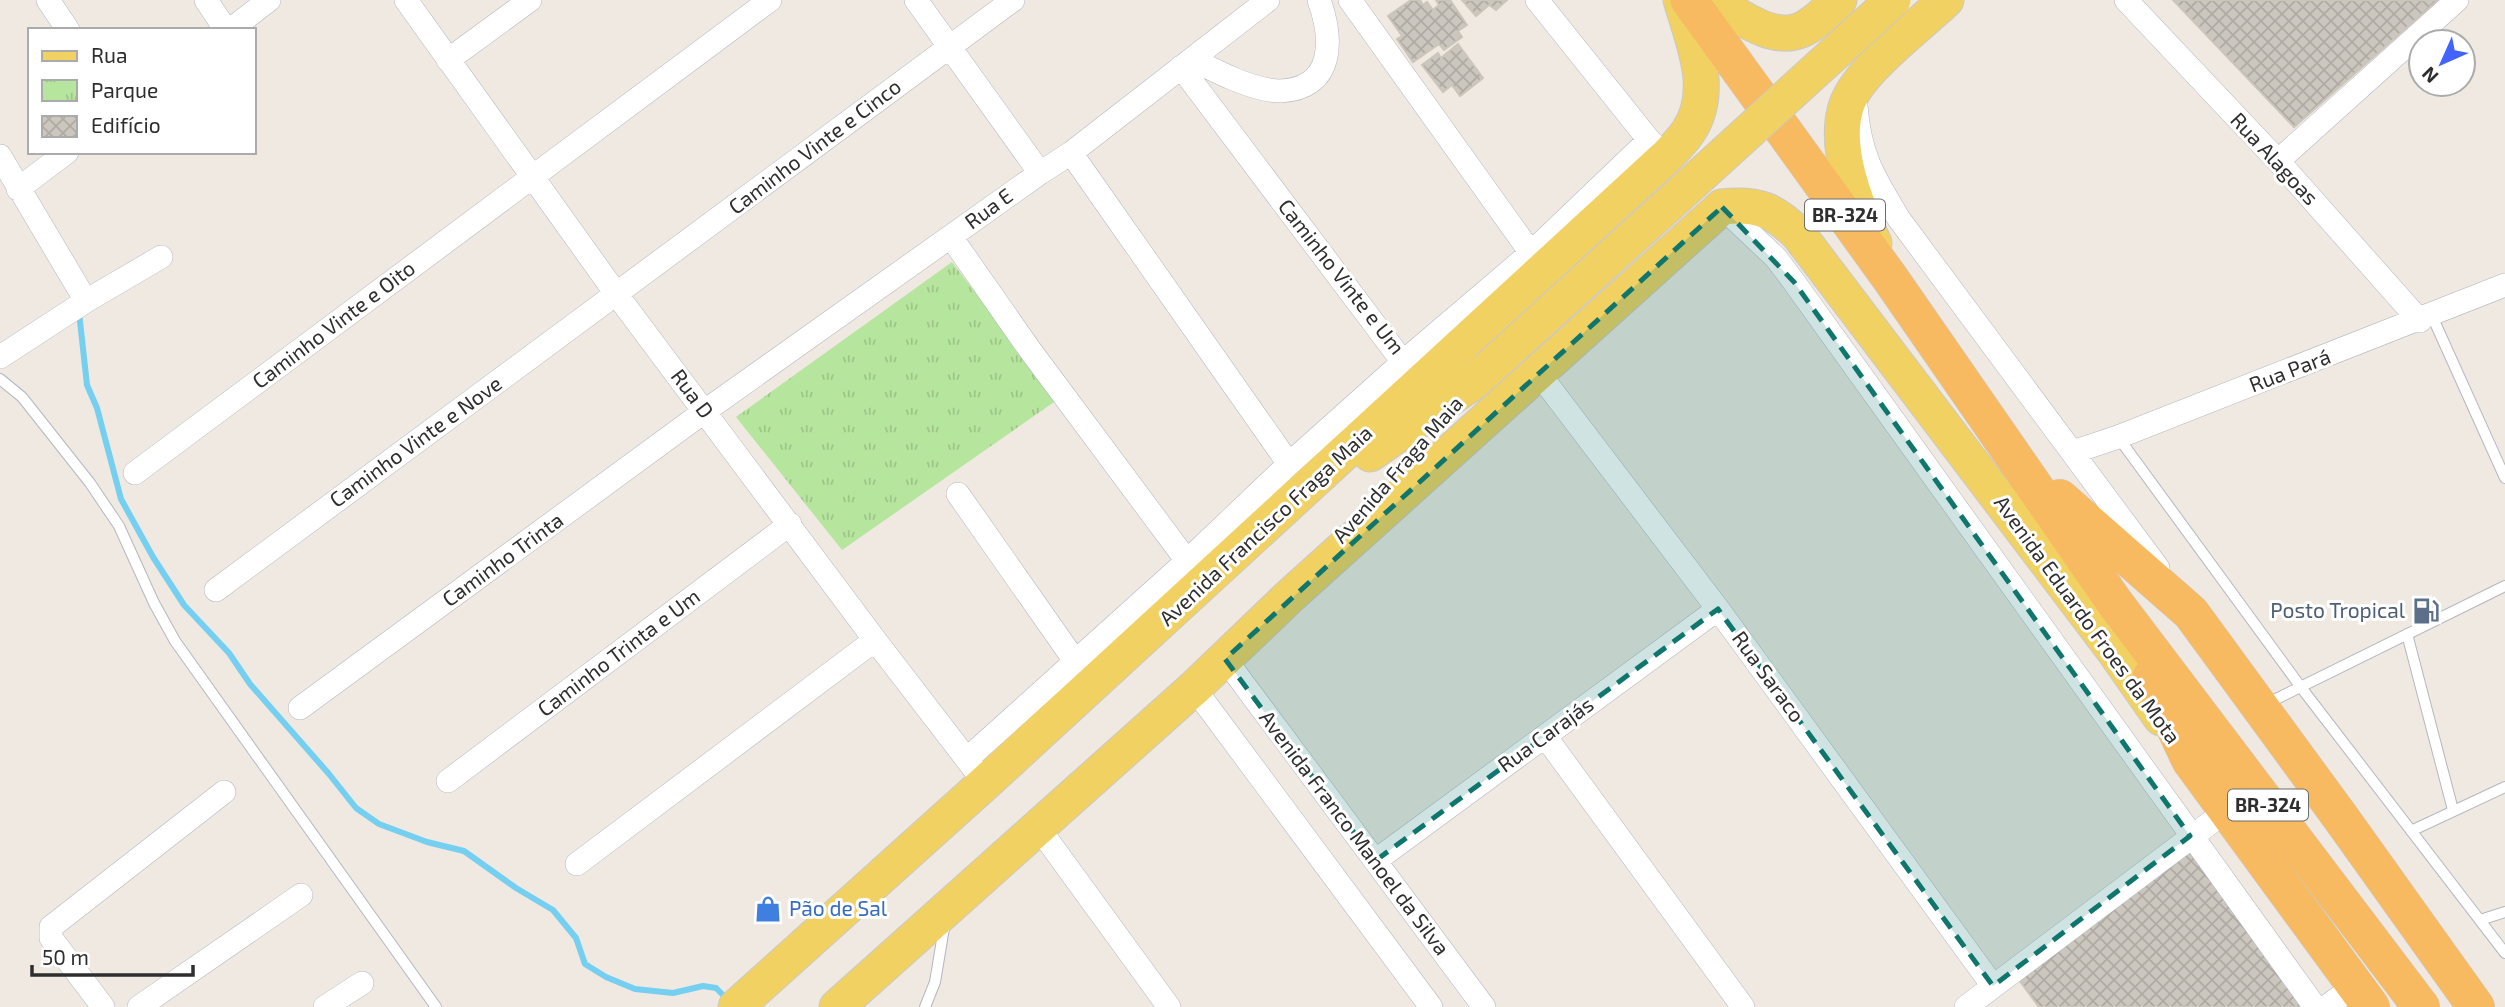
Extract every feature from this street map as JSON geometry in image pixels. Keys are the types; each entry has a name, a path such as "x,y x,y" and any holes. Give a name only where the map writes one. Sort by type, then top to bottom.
{"highway":[{"name":"Avenida Eduardo Froes da Mota","path":"1689,0 1890,278 2115,603 2421,1007"},
{"name":"Avenida Eduardo Froes da Mota","path":"2019,463 2191,613 2342,818 2476,1007"},
{"path":"2115,603 2190,760"},
{"name":"Avenida Eduardo Froes da Mota","path":"2190,760 2363,996"}],"main road":[{"name":"Avenida Francisco Fraga Maia","path":"736,1007 976,771 1258,532 1658,148 1688,132 1700,110 1703,88 1681,0"},
{"path":"1711,0 1768,31 1788,34 1802,30 1829,9"},
{"path":"1480,376 1893,0"},
{"path":"1890,278 1862,218 1846,166 1843,138 1847,104 1864,79 1946,0"},
{"path":"1829,9 1819,55 1832,69 1864,79"},
{"path":"837,1007 1194,688 1291,595 1722,207 1725,191 1723,179 1714,168 1704,160 1658,148"},
{"name":"Avenida Eduardo Froes da Mota","path":"1722,207 1740,205 1767,210 1784,220 1799,235 2112,648 2190,760"},
{"name":"Avenida Fraga Maia","path":"1258,532 1480,376"},
{"name":"Avenida Fraga Maia","path":"1291,595 1480,376"}],"street":[{"path":"48,0 67,28"},
{"path":"206,0 227,28"},
{"path":"231,28 269,0"},
{"name":"Rua D","path":"406,0 617,295 976,771"},
{"path":"448,60 530,0"},
{"path":"916,0 1040,173"},
{"name":"Caminho Vinte e Cinco","path":"617,295 1013,0"},
{"path":"1186,63 1279,91 1301,86 1317,76 1327,61 1329,40 1319,0"},
{"path":"1350,0 1531,253"},
{"path":"1537,0 1658,148"},
{"name":"Rua Alagoas","path":"2126,0 2426,318"},
{"path":"2278,161 2456,0"},
{"name":"Rua E","path":"705,411 1071,153 1266,1"},
{"name":"Caminho Vinte e Oito","path":"135,473 533,177 762,2"},
{"name":"Caminho Vinte e Um","path":"1186,63 1403,362 1658,148"},
{"path":"1864,79 1858,131 1864,156 1899,219 2191,613"},
{"path":"1071,153 1289,464"},
{"path":"18,189 64,154"},
{"path":"0,156 82,303"},
{"path":"1722,207 1776,258 1788,274 2315,1007"},
{"path":"951,237 1030,350 1187,561"},
{"path":"0,357 57,318 161,257"},
{"name":"Rua Pará","path":"2073,452 2426,318 2505,285"},
{"name":"Caminho Vinte e Nove","path":"216,590 617,295"},
{"path":"976,771 1075,662 1403,362"},
{"name":"Rua Saraco","path":"1537,371 1718,609 1993,986"},
{"name":"Caminho Trinta","path":"300,708 705,411"},
{"path":"958,494 1075,662"},
{"name":"Caminho Trinta e Um","path":"448,781 790,524"},
{"name":"Rua Carajás","path":"1375,861 1718,609"},
{"path":"577,864 875,640"},
{"name":"Avenida Franco Manoel da Silva","path":"1225,659 1484,1007"},
{"name":"Avenida Franco Manoel da Silva","path":"1194,688 1431,1007"},
{"path":"1545,736 1743,1007"},
{"path":"103,1007 51,938 51,927 224,792"},
{"path":"1965,1007 2226,811"},
{"path":"1038,827 1169,1007"},
{"path":"139,1007 301,895"},
{"path":"325,1007 362,982"},
{"path":"2326,1007 2363,996"}],"lane":[{"path":"2426,318 2505,478"},
{"path":"0,379 22,397 90,483 119,526 153,603 175,640 436,1007"},
{"path":"2118,437 2300,686 2505,954"},
{"path":"2259,708 2505,586"},
{"path":"2407,634 2453,810"},
{"path":"2411,831 2505,787"},
{"path":"925,1007 935,982 947,909"},
{"path":"2480,920 2505,912"}],"highlighted area":[{"path":"1722,207 1794,282 2190,836 1993,986 1718,609 1375,861 1225,659"}],"green space":[{"path":"952,262 1057,400 842,550 736,417"}],"building":[{"path":"1411,0 1420,0 1423,5 1427,2 1433,10 1439,5 1436,0 1450,0 1467,25 1458,31 1462,37 1444,50 1439,44 1413,62 1397,39 1402,36 1388,16"},
{"path":"1462,0 1507,0 1496,10 1489,5 1476,16"},
{"path":"2173,0 2438,0 2294,127"},
{"path":"1458,44 1483,78 1460,96 1452,85 1443,92 1422,65 1438,53 1441,58"},
{"path":"2189,848 2308,1007 2039,1007 2019,980"}],"waterway":[{"path":"79,312 87,385 97,408 121,499 153,557 184,605 229,653 250,684 356,808 379,824 427,842 464,851 516,888 553,910 576,938 585,964 606,977 635,989 673,993 703,986 716,988 726,998"}],"place":[{"name":"Posto Tropical","path":"2426,611"},
{"name":"Pão de Sal","path":"768,909"}]}
